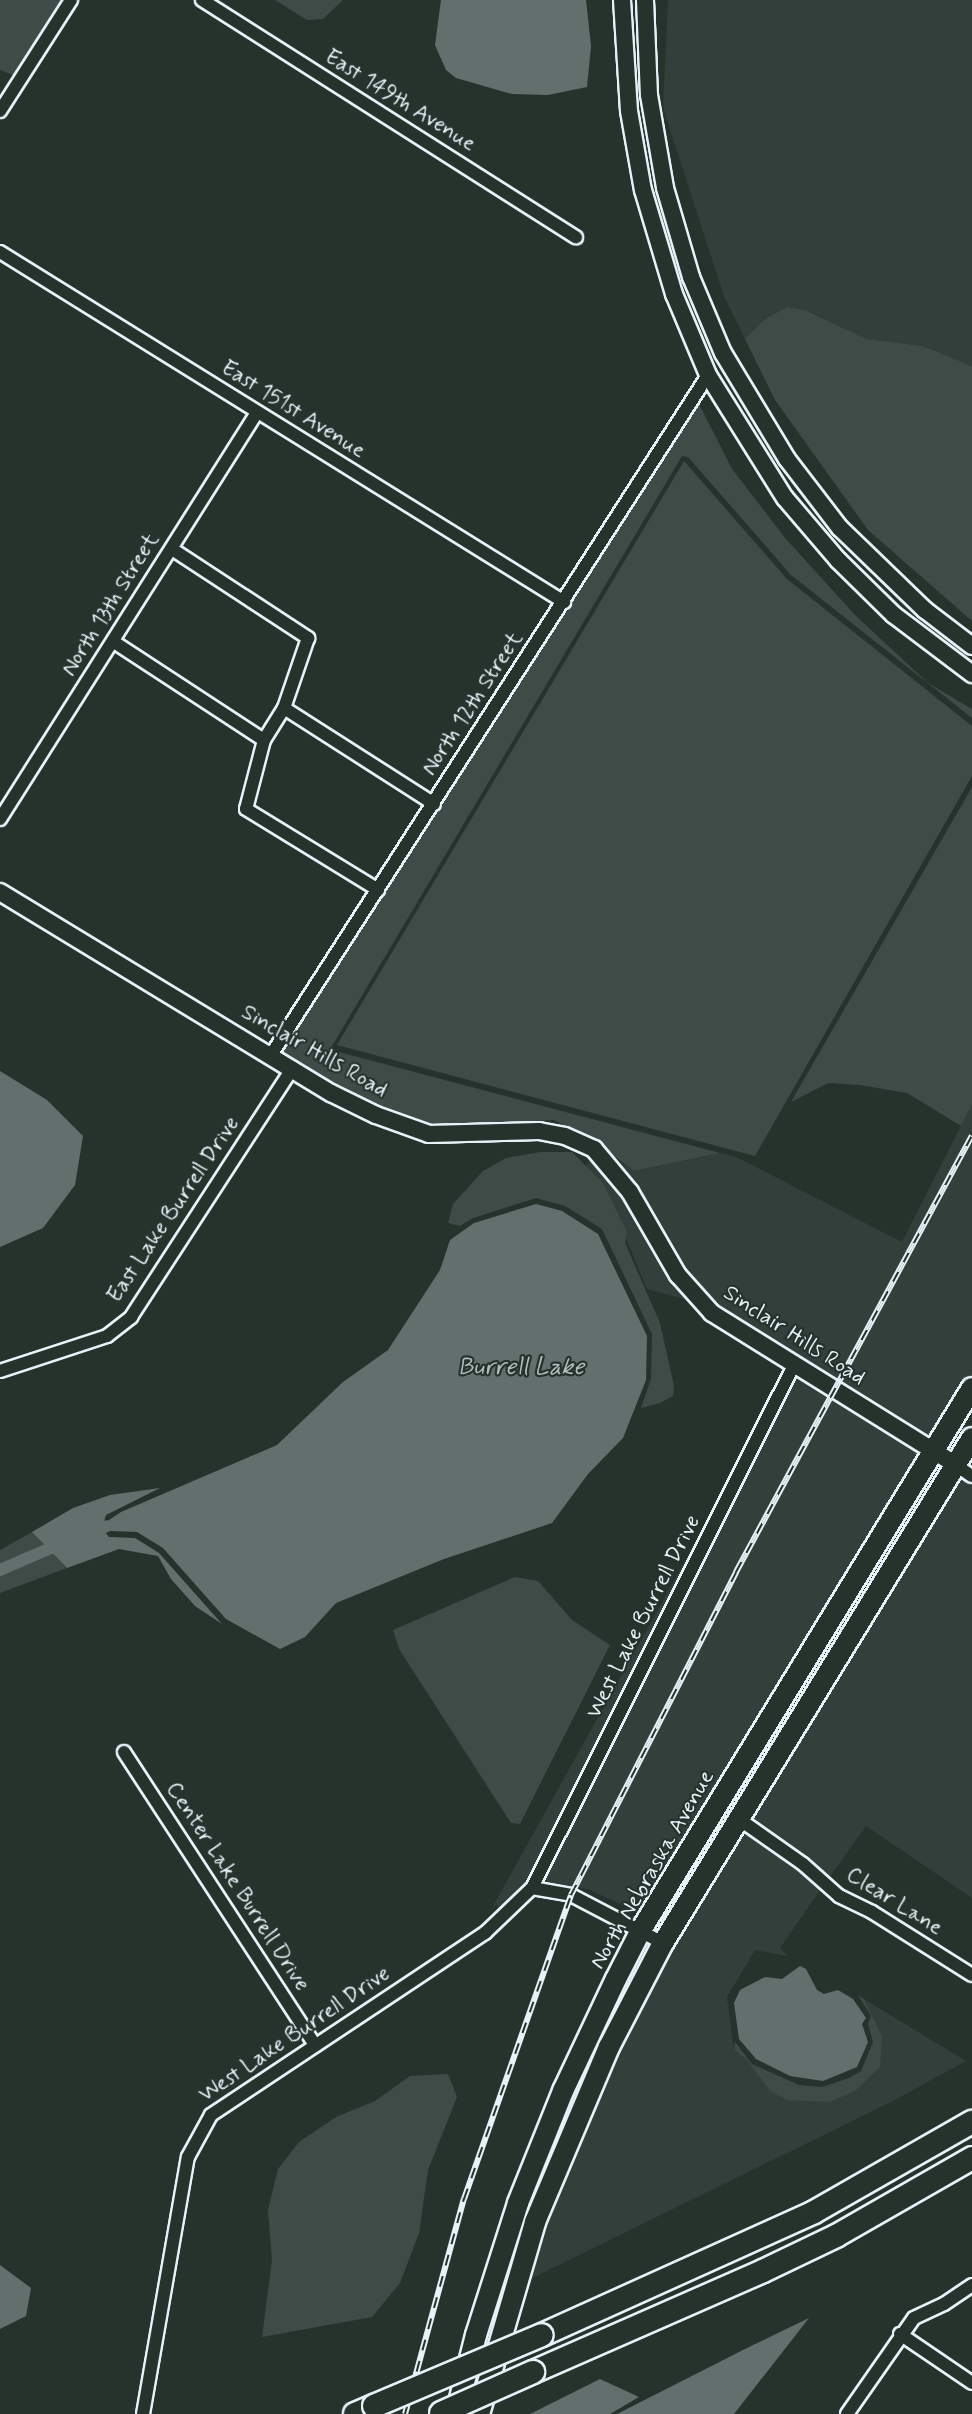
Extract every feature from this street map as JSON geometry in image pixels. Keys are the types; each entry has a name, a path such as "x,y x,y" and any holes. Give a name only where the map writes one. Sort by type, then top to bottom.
{"highway":[{"path":"364,2410 542,2335 805,2217 972,2122"},
{"path":"439,2414 763,2271 836,2236 972,2158"}],"main road":[{"path":"622,0 628,111 643,190 674,294 708,375 785,498 838,560 894,615 972,674"},
{"path":"645,0 649,94 665,188 688,268 723,353 786,459 840,528 925,610 972,646"},
{"name":"Sinclair Hills Road","path":"0,892 271,1055 376,1115 429,1134 539,1131 565,1136 594,1149 614,1169 678,1275 712,1313 964,1470"},
{"name":"North Nebraska Avenue","path":"456,2414 500,2253 534,2161 589,2034 641,1930 972,1388"},
{"name":"North Nebraska Avenue","path":"479,2414 513,2289 560,2160 609,2047 663,1943 739,1819 817,1693 964,1470 972,1438"},
{"path":"817,1693 819,1665 855,1602 863,1582 862,1568"},
{"path":"739,1819 739,1797 783,1721 785,1710 780,1703"}],"street":[{"path":"0,111 71,0"},
{"name":"East 149th Avenue","path":"202,0 576,237"},
{"name":"East 151st Avenue","path":"0,252 564,602"},
{"name":"North 12th Street","path":"271,1055 708,375"},
{"name":"North 13th Street","path":"0,819 257,413"},
{"path":"172,549 308,638 284,708 264,740 246,810 378,890"},
{"path":"114,642 264,740"},
{"path":"284,708 434,804"},
{"name":"East Lake Burrell Drive","path":"0,1371 107,1336 131,1317 293,1068"},
{"name":"West Lake Burrell Drive","path":"143,2414 188,2157 198,2134 224,2104 486,1933 532,1888 794,1365"},
{"name":"Center Lake Burrell Drive","path":"124,1752 315,2045"},
{"name":"Clear Lane","path":"739,1819 803,1864 839,1896 972,1975"},
{"path":"532,1888 571,1895 663,1943"},
{"path":"847,2414 900,2334 914,2318 944,2304 972,2285"},
{"path":"900,2334 972,2383"}],"shaded area":[{"path":"0,0 61,0 13,75 0,70"},
{"path":"275,0 343,0 323,19 307,20"},
{"path":"668,0 972,0 972,366 923,346 867,339 806,310 787,307 765,319 745,339 724,296 663,108"},
{"path":"787,307 805,310 867,339 923,346 972,366 972,621 868,530 775,400 745,339 765,319"},
{"path":"698,402 732,469 786,539 855,615 928,683 972,709 972,718 791,575 688,457 682,456 332,1046 335,1051 720,1153 634,1171 597,1143 554,1120 431,1127 367,1103 280,1053"},
{"path":"684,461 787,579 972,726 972,776 755,1156 337,1045"},
{"path":"972,787 972,1104 961,1126 907,1093 860,1085 828,1083 791,1102"},
{"path":"972,1104 972,1377 932,1442 717,1307 683,1271 614,1159 635,1171 720,1153 734,1156 902,1242"},
{"path":"540,1152 572,1152 603,1183 627,1232 625,1243 660,1323 674,1386 673,1396 660,1403 641,1408 651,1379 652,1334 602,1229 565,1206 536,1198 473,1218 460,1226 448,1223 453,1204 483,1171 506,1158"},
{"path":"592,1157 609,1174 691,1301 647,1289 603,1183 586,1166"},
{"path":"796,1374 925,1454 643,1915 588,1889 541,1883"},
{"path":"957,1474 972,1484 972,1898 866,1826 829,1878 747,1817"},
{"path":"721,1496 526,1885 501,1911 497,1905 492,1908"},
{"path":"32,1532 67,1568 0,1593 0,1550"},
{"path":"515,1577 538,1581 572,1620 610,1645 520,1824 511,1823 399,1649 393,1630"},
{"path":"740,1829 821,1889 780,1948 788,1956 755,1950 727,1997 734,2050 747,2060 769,2090 794,2100 855,2091 882,2036 864,1999 966,2061 889,2103 522,2283 565,2162 644,1992"},
{"path":"858,1995 864,1999 882,2036 880,2067 855,2091 829,2102 787,2100 769,2090 747,2060 734,2050 735,2042 752,2064 799,2085 822,2087 849,2078 861,2071 873,2042 868,2024 871,2016"},
{"path":"448,2074 457,2097 428,2170 419,2233 400,2283 372,2317 262,2337 272,2260 268,2210 278,2169 299,2142 336,2117 375,2101 410,2076"}],"water":[{"path":"441,0 586,0 591,46 587,87 548,95 512,94 456,78 446,70 435,45"},
{"path":"0,1071 47,1100 83,1136 75,1185 43,1228 0,1247"},
{"name":"Burrell Lake","path":"536,1204 562,1211 598,1234 647,1336 646,1380 623,1438 588,1474 552,1523 444,1559 336,1603 305,1637 280,1649 226,1619 163,1548 137,1532 111,1531 107,1526 109,1520 121,1512 277,1445 343,1382 388,1350 440,1270 450,1240 474,1223"},
{"path":"160,1488 106,1515 102,1528 109,1537 135,1538 159,1553 222,1624 195,1606 171,1579 158,1556 119,1549 67,1568 32,1532 73,1508 110,1495"},
{"path":"800,1966 806,1969 817,1990 824,1994 838,1990 853,1999 866,2018 862,2024 868,2042 857,2067 823,2081 790,2076 756,2059 739,2039 734,2003 740,1990 765,1977 782,1979"},
{"path":"0,2265 31,2288 26,2316 0,2329"},
{"path":"809,2318 734,2414 617,2414 745,2349"},
{"path":"600,2379 639,2397 610,2414 530,2414"}],"waterway":[{"path":"87,1533 107,1526"},
{"path":"0,1570 62,1543"}],"railway":[{"path":"405,2414 464,2199 571,1895 736,1572 972,1136"}]}
